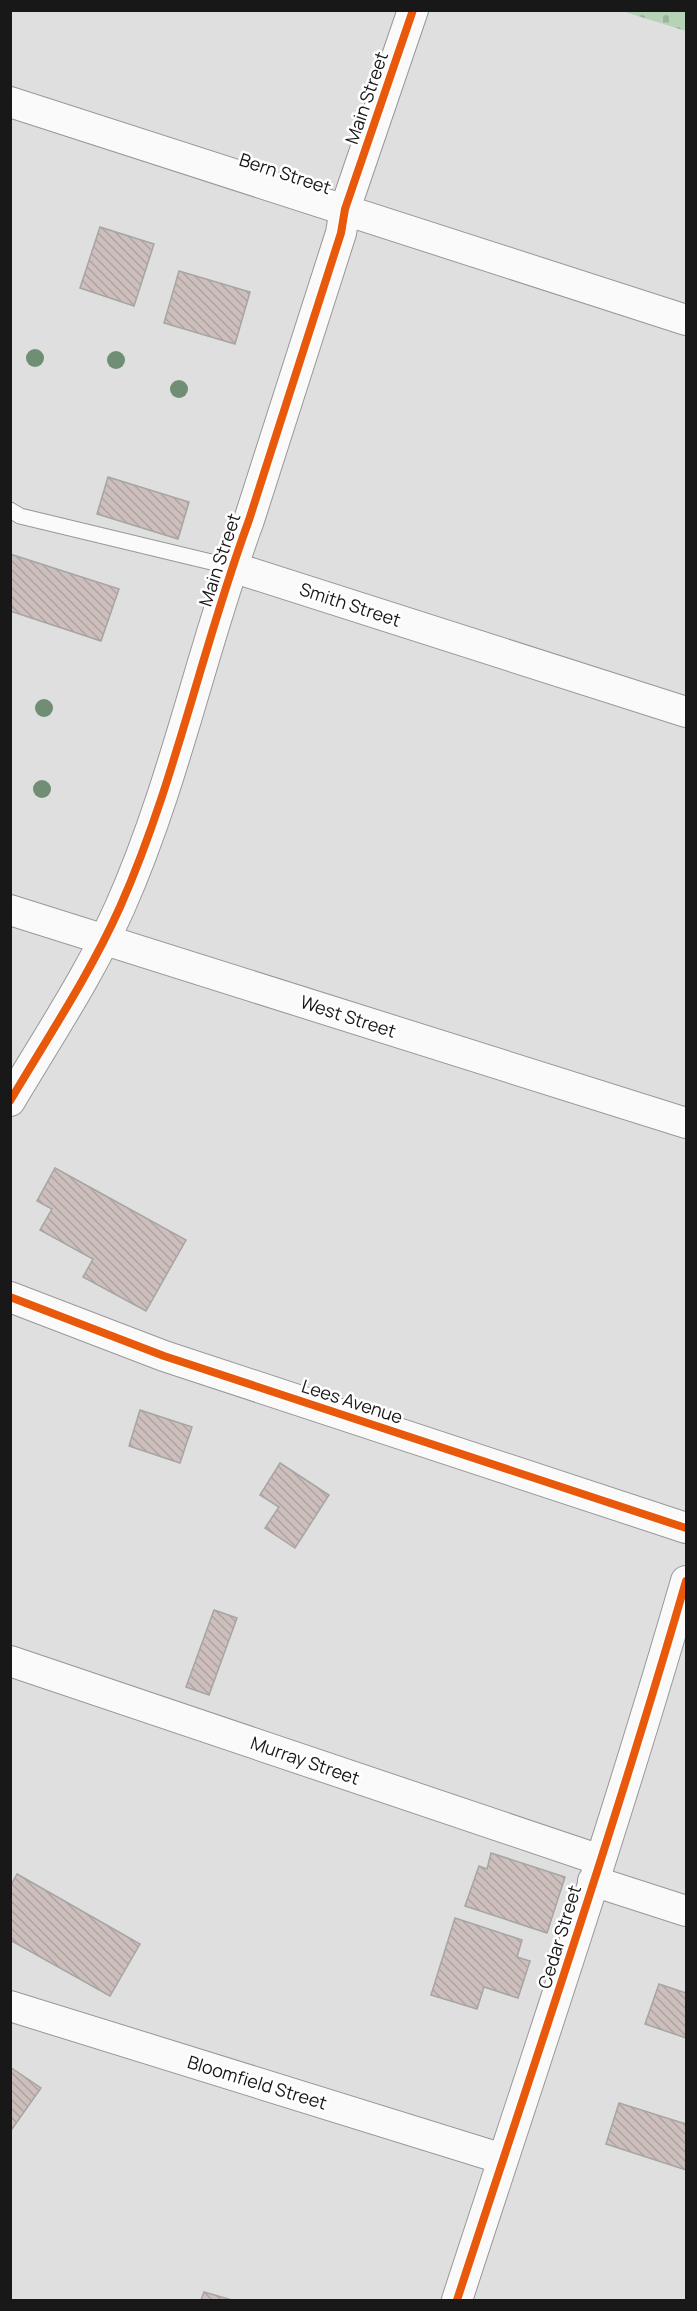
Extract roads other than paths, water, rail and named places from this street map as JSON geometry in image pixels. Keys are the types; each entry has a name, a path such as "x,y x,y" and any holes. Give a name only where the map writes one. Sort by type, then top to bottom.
{"street":[{"name":"Main Street","path":"10,1101 105,939 121,905 157,809 232,567 301,358 340,233 345,208 413,10"},
{"name":"Bern Street","path":"10,102 687,320"},
{"name":"Smith Street","path":"232,567 687,712"},
{"name":"West Street","path":"10,910 687,1123"},
{"name":"Lees Avenue","path":"10,1297 164,1356 687,1528"},
{"name":"Cedar Street","path":"457,2301 549,2025 596,1871 647,1717 687,1581"},
{"name":"Murray Street","path":"10,1661 596,1871 687,1911"},
{"name":"Bloomfield Street","path":"10,2006 503,2159"}],"lane":[{"name":"Smith Street","path":"10,510 20,516 232,567"}]}
